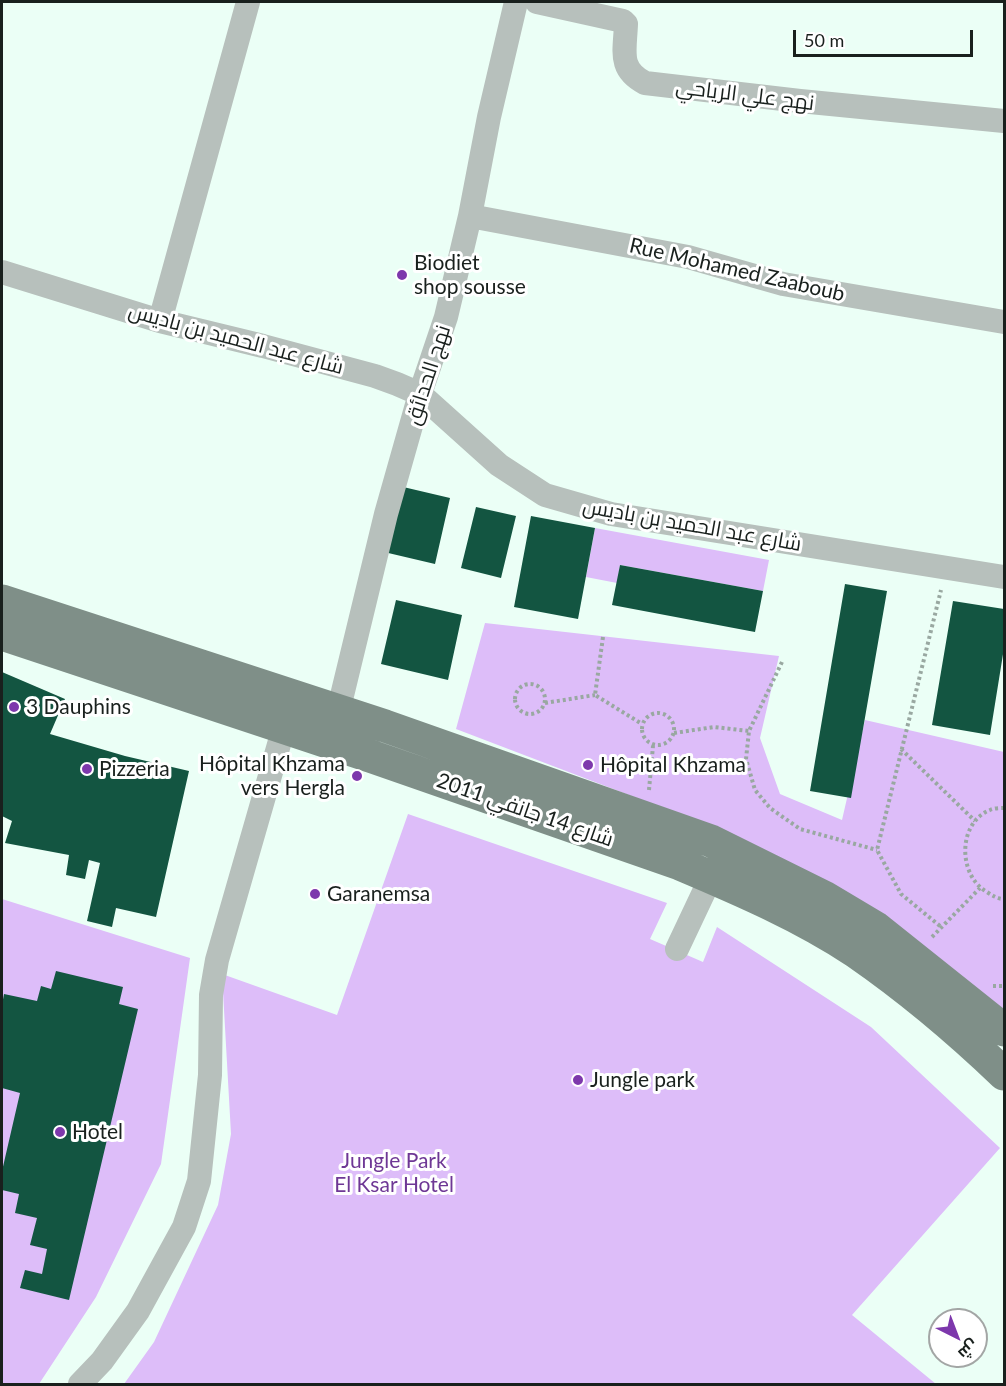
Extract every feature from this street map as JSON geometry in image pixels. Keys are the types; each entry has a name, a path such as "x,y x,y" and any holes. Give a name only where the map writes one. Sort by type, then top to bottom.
{"main road":[{"name":"شارع 14 جانفي 2011","path":"2,601 338,712 711,841 824,897 876,928 1005,1030"},
{"name":"شارع 14 جانفي 2011","path":"2,634 284,728 669,860 711,877 805,922 854,951 904,987 1005,1074"}],"street":[{"path":"160,321 248,2"},
{"name":"نهج الحدائق","path":"338,712 386,514 420,394 446,317 516,2"},
{"name":"نهج علي الرياحي","path":"537,2 623,21 626,24 625,63 636,78 645,83 1005,121"},
{"name":"Rue Mohamed Zaaboub","path":"470,216 688,257 783,284 1005,322"},
{"name":"شارع عبد الحميد بن باديس","path":"2,272 160,321 375,376 420,394 499,465 545,495 611,514 1005,577"},
{"path":"80,1384 102,1361 138,1311 184,1227 199,1181 210,1075 211,995 217,960 284,728"},
{"path":"677,949 711,877"}],"path":[{"path":"946,568 877,850 901,894 940,926 980,888"},
{"path":"595,695 603,637"},
{"path":"782,662 749,731 746,759 755,790 770,808 800,829 877,850"},
{"path":"545,703 543,691 534,684 522,685 515,694 516,706 526,713 537,712 545,703 595,695 642,724"},
{"path":"663,713 674,721 674,733 665,745 653,746 643,737 642,724 650,714 663,713"},
{"path":"674,733 714,727 749,731"},
{"path":"649,791 653,746"},
{"path":"901,749 975,821"},
{"path":"1005,808 990,810 975,821 965,840 966,868 980,888 999,899 1005,899"}],"green space":[{"path":"595,528 769,560 763,591 620,565 617,583 586,577"},
{"path":"485,623 779,656 760,738 780,794 842,820 865,720 1004,752 1004,1016 718,829 456,729"},
{"name":"Jungle park","path":"408,814 667,903 650,939 703,962 717,927 871,1027 1000,1148 852,1315 936,1384 124,1384 154,1342 218,1205 231,1134 222,974 337,1015"},
{"path":"2,899 190,958 161,1164 96,1297 39,1384 2,1384"}],"building":[{"path":"399,486 450,498 435,564 384,552"},
{"path":"476,507 516,516 501,578 461,568"},
{"path":"531,516 595,528 578,619 514,607"},
{"path":"620,565 763,591 755,632 612,605"},
{"path":"845,584 887,591 851,798 810,791"},
{"path":"396,600 462,615 448,680 381,664"},
{"path":"953,601 1004,609 1004,648 990,735 932,725"},
{"path":"2,672 65,699 50,734 125,756 189,771 156,917 116,908 112,927 87,921 100,863 89,860 85,879 66,875 69,855 5,843 12,821 2,816"},
{"name":"Hotel","path":"56,971 123,987 119,1004 138,1009 69,1300 20,1288 25,1270 42,1274 47,1249 30,1245 37,1218 15,1213 19,1194 2,1190 2,1171 20,1093 2,1088 4,994 37,1001 41,986 51,989"}],"place":[{"name":"Biodiet shop sousse","path":"402,275"},
{"name":"3 Dauphins","path":"14,707"},
{"name":"Hôpital Khzama","path":"588,765"},
{"name":"Pizzeria","path":"87,769"},
{"name":"Hôpital Khzama vers Hergla","path":"357,776"},
{"name":"Garanemsa","path":"315,894"},
{"name":"Jungle park","path":"578,1080"},
{"name":"Hotel","path":"60,1132"}],"park label":[{"name":"Jungle Park El Ksar Hotel","path":"394,1173"}]}
